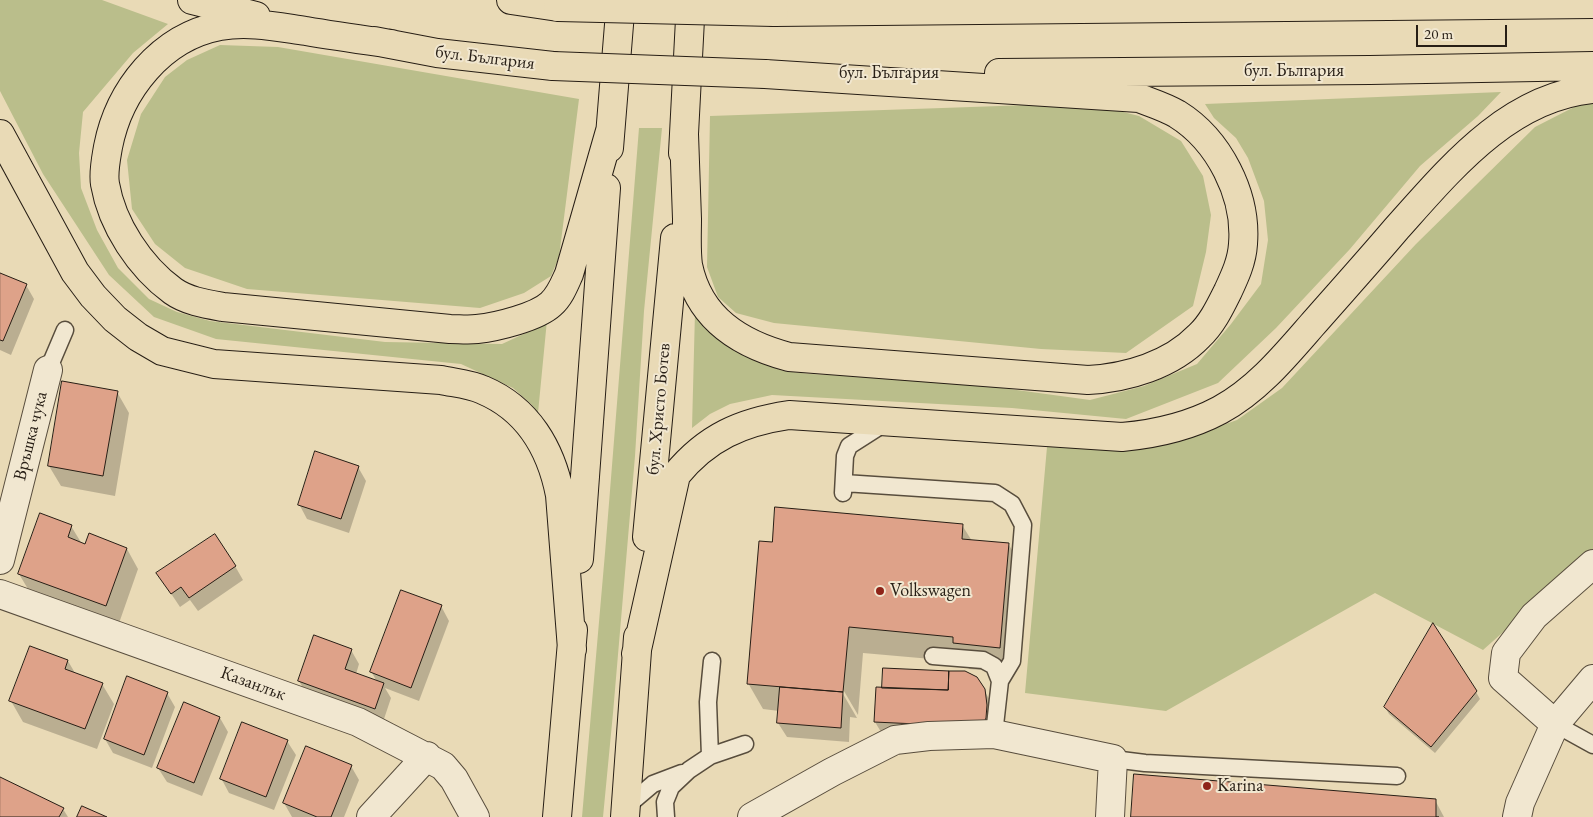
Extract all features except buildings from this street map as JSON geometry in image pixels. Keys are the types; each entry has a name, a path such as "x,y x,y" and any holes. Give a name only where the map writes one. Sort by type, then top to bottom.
{"highway":[{"name":"бул. България","path":"192,0 286,23 437,53 552,66 765,74 1370,70 1593,66"},
{"path":"511,0 774,12 1593,4"},
{"path":"557,817 572,649 621,0"},
{"name":"бул. Христо Ботев","path":"630,813 636,654 684,134 692,0"},
{"path":"774,12 830,0"},
{"path":"392,44 246,24 219,26 199,32 179,42 158,57 140,75 118,114 104,165 105,184 113,209 123,235 137,256 174,292 194,301 223,307 450,329 477,329 507,324 550,305 562,292 569,274 610,131"},
{"path":"684,134 688,264 695,286 705,306 720,323 738,338 765,351 789,357 1088,380 1102,379 1134,373 1170,358 1199,336 1222,304 1239,265 1243,245 1240,207 1234,185 1211,145 1178,114 1139,98 765,74"},
{"path":"636,654 676,475 706,445 728,432 751,422 789,414 1122,437 1146,435 1172,429 1220,410 1241,396 1285,357 1441,178 1476,145 1495,129 1536,105 1571,92 1593,89"},
{"path":"0,134 75,272 93,296 115,320 138,337 162,351 214,364 441,380 481,389 499,398 517,412 543,444 556,478 560,495 572,649"}],"street":[{"name":"Връшка чука","path":"0,560 48,370"},
{"path":"1555,724 1503,678 1506,653 1534,616 1593,564"},
{"name":"Казанлък","path":"0,594 358,722 427,756 443,766 454,779 475,817"},
{"path":"1517,817 1520,803 1555,724 1593,679"},
{"path":"752,817 832,772 895,740 929,736 994,734 1113,759 1110,817"},
{"path":"370,817 427,756"}],"lane":[{"path":"48,370 65,330"},
{"path":"889,421 849,446 845,456 843,488 995,493 1012,504 1024,526 1012,661 1000,680 994,734"},
{"path":"933,656 983,660 994,666 1000,680"},
{"path":"710,756 708,702 712,661"},
{"path":"1555,724 1593,745"},
{"path":"666,817 664,802 671,787 689,770 710,756 745,744"},
{"path":"1113,759 1397,776"},
{"path":"630,813 653,784 689,770"}],"green space":[{"path":"0,0 102,0 168,24 133,53 83,112 79,153 81,188 97,230 118,268 149,299 177,312 210,321 385,342 502,344 528,332 547,320 538,413 513,388 461,364 216,339 154,317 109,275 43,174 0,91"},
{"path":"220,45 278,47 579,99 559,257 551,276 524,293 480,308 247,289 185,268 155,244 132,209 127,160 141,114 165,77 187,60"},
{"path":"1501,92 1478,116 1420,166 1350,249 1276,328 1218,383 1126,419 1012,408 772,395 730,404 710,414 692,428 695,312 705,327 752,359 783,371 811,374 958,382 1090,400 1144,386 1197,364 1231,324 1261,284 1268,240 1264,201 1248,158 1236,138 1214,118 1205,104"},
{"path":"1593,102 1593,552 1483,650 1375,593 1166,711 1025,693 1047,447 1121,449 1189,437 1237,420 1282,388 1416,244 1535,127 1582,103"},
{"path":"1087,103 1139,116 1181,141 1203,176 1211,215 1206,252 1193,306 1126,353 1041,349 774,323 736,313 718,297 707,267 710,116"},
{"path":"639,128 662,128 644,311 635,456 603,817 582,817 605,553"}],"place":[{"name":"Volkswagen","path":"880,591"},
{"name":"Karina","path":"1207,786"}]}
